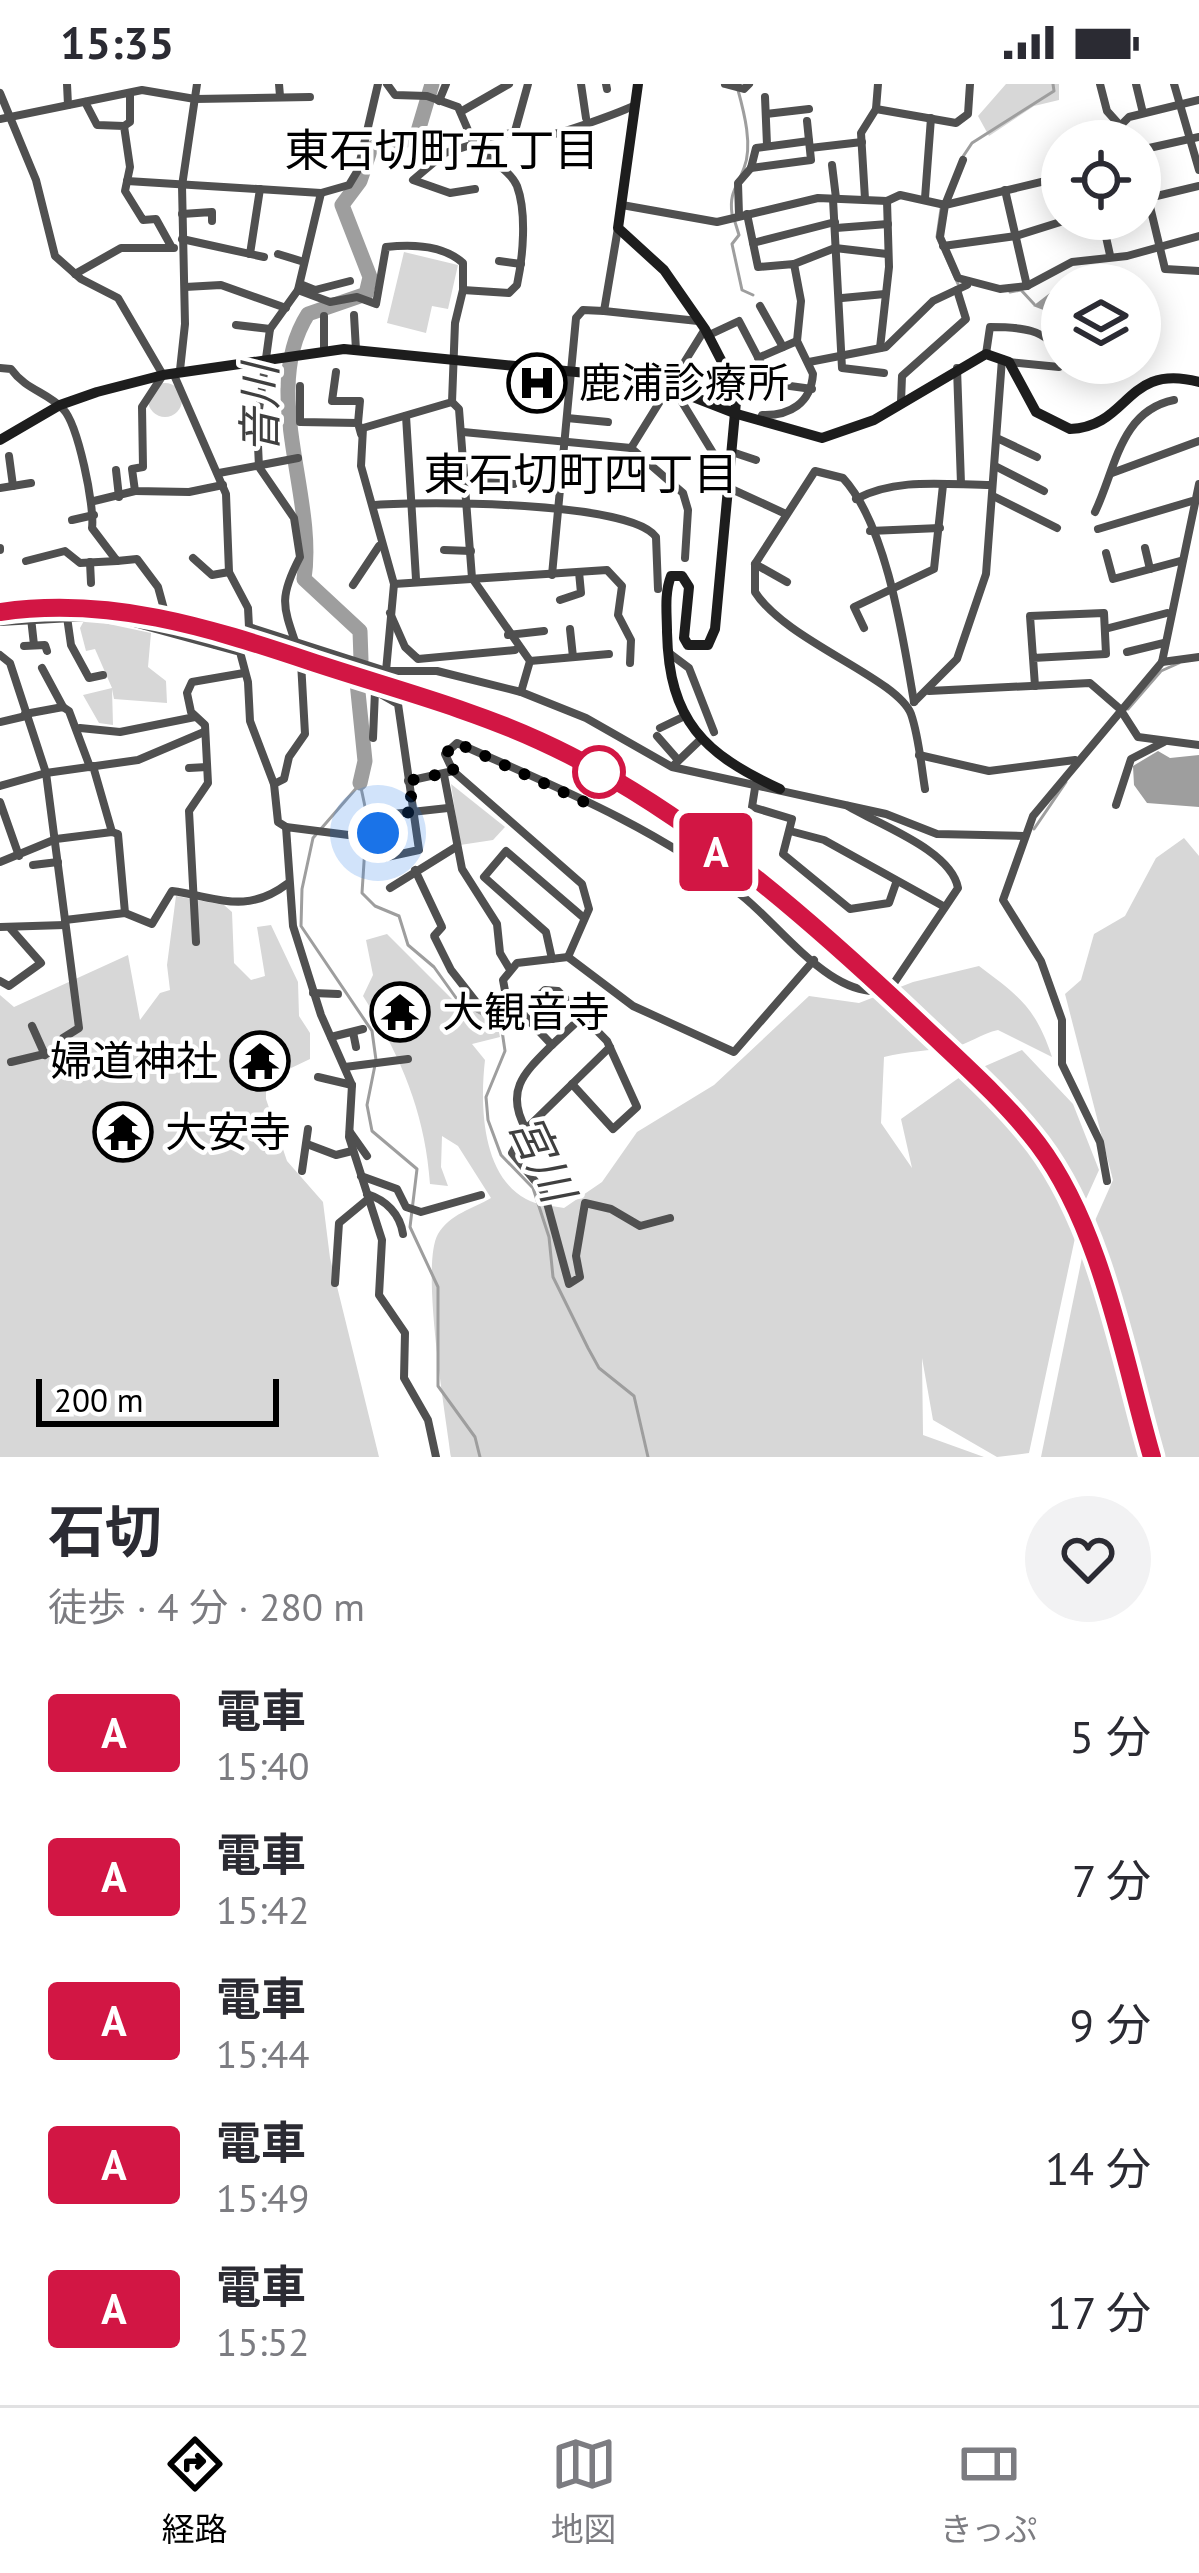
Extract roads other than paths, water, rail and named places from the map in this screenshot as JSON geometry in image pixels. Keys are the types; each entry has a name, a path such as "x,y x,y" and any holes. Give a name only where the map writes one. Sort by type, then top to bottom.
{"street":[{"path":"67,84 68,105"},
{"path":"135,491 132,469 143,466 142,407 169,375 180,370 185,287 182,186 197,84"},
{"path":"279,84 280,96"},
{"path":"127,181 321,193 354,180 378,84"},
{"path":"387,84 405,98 432,98 462,111 474,144 517,186 521,264 509,293 463,290"},
{"path":"425,84 432,98"},
{"path":"432,98 446,84"},
{"path":"462,111 509,84"},
{"path":"515,131 528,84"},
{"path":"581,84 586,118"},
{"path":"604,310 638,84"},
{"path":"725,84 744,89 748,84"},
{"path":"865,199 861,133 877,109 878,84"},
{"path":"877,109 956,123 968,114 970,84"},
{"path":"1100,84 1107,111 1117,120"},
{"path":"1136,84 1143,113"},
{"path":"1174,84 1195,138 1199,170"},
{"path":"85,102 97,124 124,126 130,122 133,90"},
{"path":"5,118 133,90 195,98 310,97"},
{"path":"0,94 5,118 36,180 52,248 75,274 118,298 169,375 220,473 230,520 230,572 250,614 246,630 386,671 436,671 521,692 586,718 675,764 755,788 780,789"},
{"path":"765,98 767,145"},
{"path":"1130,120 1199,100"},
{"path":"475,189 450,193 413,181 445,153 497,132 557,134 586,118 612,119 637,103"},
{"path":"766,114 808,109"},
{"path":"925,198 931,118"},
{"path":"751,168 811,160 807,121"},
{"path":"124,126 125,191 143,220 156,219 171,246 183,254"},
{"path":"1161,145 1195,138"},
{"path":"862,142 767,145 752,153 751,168 738,183 743,214 758,267 794,265 835,248 886,254"},
{"path":"963,160 938,225 958,278 969,284 1027,286 1072,262 1126,256 1199,236"},
{"path":"832,165 842,368 884,373"},
{"path":"622,205 717,222 834,198 887,201 900,195 945,205 1041,182"},
{"path":"1161,195 1199,186"},
{"path":"250,254 260,190"},
{"path":"1005,190 1027,286"},
{"path":"297,647 282,609 288,575 300,557 298,534 294,518 258,465 257,424 270,329 299,287 321,193"},
{"path":"880,348 887,201"},
{"path":"182,214 212,212 212,221"},
{"path":"753,243 835,225 888,224"},
{"path":"618,228 664,269 705,329 737,391 712,639 703,649 684,638 689,587 677,575 667,589 668,652 685,716 700,740 728,764 780,789 937,834 1024,836"},
{"path":"943,246 1041,228"},
{"path":"182,239 264,257"},
{"path":"1107,240 1110,255"},
{"path":"1158,240 1165,269 1199,271"},
{"path":"75,274 121,248 171,246"},
{"path":"299,287 330,302 376,304 386,247 430,247 463,262 452,402 463,432 472,578 517,650 530,661 609,653"},
{"path":"278,254 304,262"},
{"path":"499,261 521,264"},
{"path":"794,265 801,301 797,341 809,362 812,389"},
{"path":"299,287 316,290 350,281"},
{"path":"809,362 880,348 933,301 969,284"},
{"path":"185,287 221,285 286,308"},
{"path":"901,402 902,376 966,319 957,290"},
{"path":"842,298 885,294"},
{"path":"552,575 576,318 583,310 705,329 739,321 760,363 797,341"},
{"path":"776,310 763,311 783,347"},
{"path":"355,315 356,350"},
{"path":"323,316 324,353"},
{"path":"236,325 270,329"},
{"path":"0,440 60,405 169,375 356,350 647,379 737,414 822,438 874,420 957,366 986,354 1051,370 1059,367 1062,356 1052,338 1024,327 990,327 986,354"},
{"path":"631,448 705,329"},
{"path":"1005,359 1036,412 1070,429 1103,421 1146,381 1173,376 1199,382"},
{"path":"912,705 960,652 986,574 1005,359"},
{"path":"957,366 961,485"},
{"path":"0,368 11,369 23,386 60,405 71,421 94,501 92,528 117,561"},
{"path":"336,373 332,400 360,401 361,466 375,505 379,544 394,584 386,671"},
{"path":"300,386 300,422 358,423"},
{"path":"790,386 812,389"},
{"path":"670,387 726,480 786,514"},
{"path":"760,421 762,415 787,414 812,389"},
{"path":"1095,512 1138,414 1174,400"},
{"path":"362,434 368,424 452,402"},
{"path":"406,416 416,579"},
{"path":"567,418 608,422"},
{"path":"463,432 631,448 683,493 688,509 685,558"},
{"path":"998,439 1037,457"},
{"path":"1112,473 1199,441"},
{"path":"730,451 756,460"},
{"path":"9,456 14,486"},
{"path":"220,473 294,458"},
{"path":"995,466 1044,491"},
{"path":"116,470 119,497"},
{"path":"912,705 771,614 755,592 755,564 815,471 843,478 894,590 912,705 919,755 925,789"},
{"path":"468,480 514,484"},
{"path":"0,488 32,483"},
{"path":"856,499 878,488 992,484"},
{"path":"1107,1181 1100,1142 1062,1064 1062,1020 1041,961 1003,900 1033,816 1162,662 1168,613 1199,484"},
{"path":"94,501 135,491 189,492 223,485"},
{"path":"864,628 854,607 934,569 943,485"},
{"path":"995,497 1057,528"},
{"path":"1098,530 1194,500"},
{"path":"375,505 468,503 642,522 656,537 658,589"},
{"path":"72,520 94,515"},
{"path":"869,531 940,528"},
{"path":"353,585 379,544"},
{"path":"1145,548 1150,569"},
{"path":"444,550 471,551"},
{"path":"26,561 65,551 80,563 137,560 144,565 164,609"},
{"path":"1106,553 1113,579 1180,561"},
{"path":"193,558 212,574 230,572"},
{"path":"90,562 91,583"},
{"path":"755,564 787,581"},
{"path":"394,584 607,570 620,580 618,615 631,640 630,663"},
{"path":"560,601 581,593 579,572"},
{"path":"390,612 404,646 418,659 517,650"},
{"path":"1034,658 1106,655 1104,613 1030,616 1035,686"},
{"path":"1105,629 1168,613"},
{"path":"0,635 3,622 109,616 161,625 240,652 250,721 274,784 275,814 286,827 292,926 352,1085 349,1131 384,1257 380,1295 405,1333 404,1378 428,1420 436,1457"},
{"path":"67,617 71,645 89,677"},
{"path":"31,618 29,645 46,645 47,651"},
{"path":"570,629 573,657"},
{"path":"508,635 544,631"},
{"path":"1126,652 1163,643"},
{"path":"212,646 238,645"},
{"path":"668,652 689,668 714,732"},
{"path":"0,655 10,663 46,773 80,1028 63,1038 57,1051 11,1061"},
{"path":"1162,662 1199,657"},
{"path":"521,692 530,661"},
{"path":"274,784 284,779 289,757 305,734 301,662"},
{"path":"42,668 80,728 112,832"},
{"path":"196,942 189,811 208,783 205,725 195,717 187,698 192,682 245,673"},
{"path":"78,680 104,675"},
{"path":"929,691 1090,683 1120,709 1138,737 1199,745"},
{"path":"373,738 376,691 398,704 418,850 382,858"},
{"path":"0,722 63,707"},
{"path":"675,764 658,732 685,716"},
{"path":"80,728 120,732 195,717"},
{"path":"0,787 46,773 138,760 204,732"},
{"path":"675,764 700,740"},
{"path":"1116,805 1131,759 1165,741"},
{"path":"509,968 500,953 497,924 470,887 456,848 445,754 457,743 660,840 740,893 851,989 890,989 958,887 956,874 848,806"},
{"path":"919,755 989,771 1077,760"},
{"path":"189,768 207,767"},
{"path":"408,781 449,773"},
{"path":"449,773 582,884 590,897 568,957"},
{"path":"755,788 752,808 792,819 783,854 850,909 889,903 896,883"},
{"path":"0,802 19,856"},
{"path":"286,827 372,838 384,815 448,808"},
{"path":"790,832 824,840 943,906"},
{"path":"0,862 56,838 118,834 126,876 125,913"},
{"path":"390,888 456,848"},
{"path":"552,959 546,932 484,877 506,850 584,918"},
{"path":"33,865 58,862"},
{"path":"415,870 442,927 434,936 480,1007"},
{"path":"0,927 125,913 152,924 172,890 242,905 259,902 288,883"},
{"path":"0,981 9,986 41,963 11,929"},
{"path":"509,968 568,957 633,1006 734,1052 814,959"},
{"path":"509,968 502,986 553,1045"},
{"path":"521,1012 544,990 554,988 610,1047 638,1107 613,1129 572,1084"},
{"path":"314,993 338,994"},
{"path":"526,1129 515,1105 515,1089 583,1016"},
{"path":"32,1026 45,1055"},
{"path":"331,1037 358,1030 356,1048"},
{"path":"610,1047 526,1129 512,1153 544,1192 569,1284 580,1277 576,1256 585,1203 611,1209 640,1226 670,1218"},
{"path":"345,1067 408,1059"},
{"path":"318,1077 352,1085"},
{"path":"302,1171 308,1129"},
{"path":"349,1131 367,1156"},
{"path":"307,1144 336,1155 352,1150"},
{"path":"360,1175 397,1189 406,1207 421,1212 481,1195"},
{"path":"334,1283 338,1223 367,1197 383,1199 402,1223 404,1234"}],"waterway":[{"name":"音川","path":"361,660 360,631 304,579 306,547 292,444 289,376 294,344 308,314 366,294 370,277 342,205 360,181 371,148 416,138 432,84"},
{"path":"962,158 972,143 1054,91 1053,84"},
{"path":"732,214 733,195 748,150 738,90"},
{"path":"941,209 937,237 958,284"},
{"path":"735,222 739,235 732,244 742,290 753,295"},
{"path":"1010,292 1021,290 1034,304"},
{"path":"1128,709 1161,671 1179,663"},
{"name":"音川","path":"357,682 365,761 360,783"},
{"path":"1034,829 1066,782"},
{"name":"宮川","path":"360,783 367,816 362,893 375,906 399,916 408,945 434,967 459,1002 501,1024 505,1051 486,1097 488,1120 501,1155 533,1188 549,1237 553,1277 588,1348 599,1368 634,1396 648,1457"},
{"path":"359,785 313,838 302,889 301,926 372,1031 376,1060 367,1105 372,1131 417,1169 410,1227 438,1287 438,1386 475,1437 480,1457"},
{"path":"240,1074 244,1050"}],"railway":[{"path":"0,608 78,603 192,621 517,726 588,761 671,811 859,961"}],"train":[{"name":"A","path":"0,612 107,608 205,628 460,708 579,760 669,817 840,949 969,1070 1040,1146 1061,1182 1117,1323 1152,1457"}],"place":[{"name":"鹿浦診療所","path":"537,383"},
{"name":"大観音寺","path":"400,1012"},
{"name":"婦道神社","path":"260,1061"},
{"name":"大安寺","path":"123,1132"}],"district":[{"name":"東石切町五丁目","path":"442,150"},
{"name":"東石切町四丁目","path":"581,474"}]}
